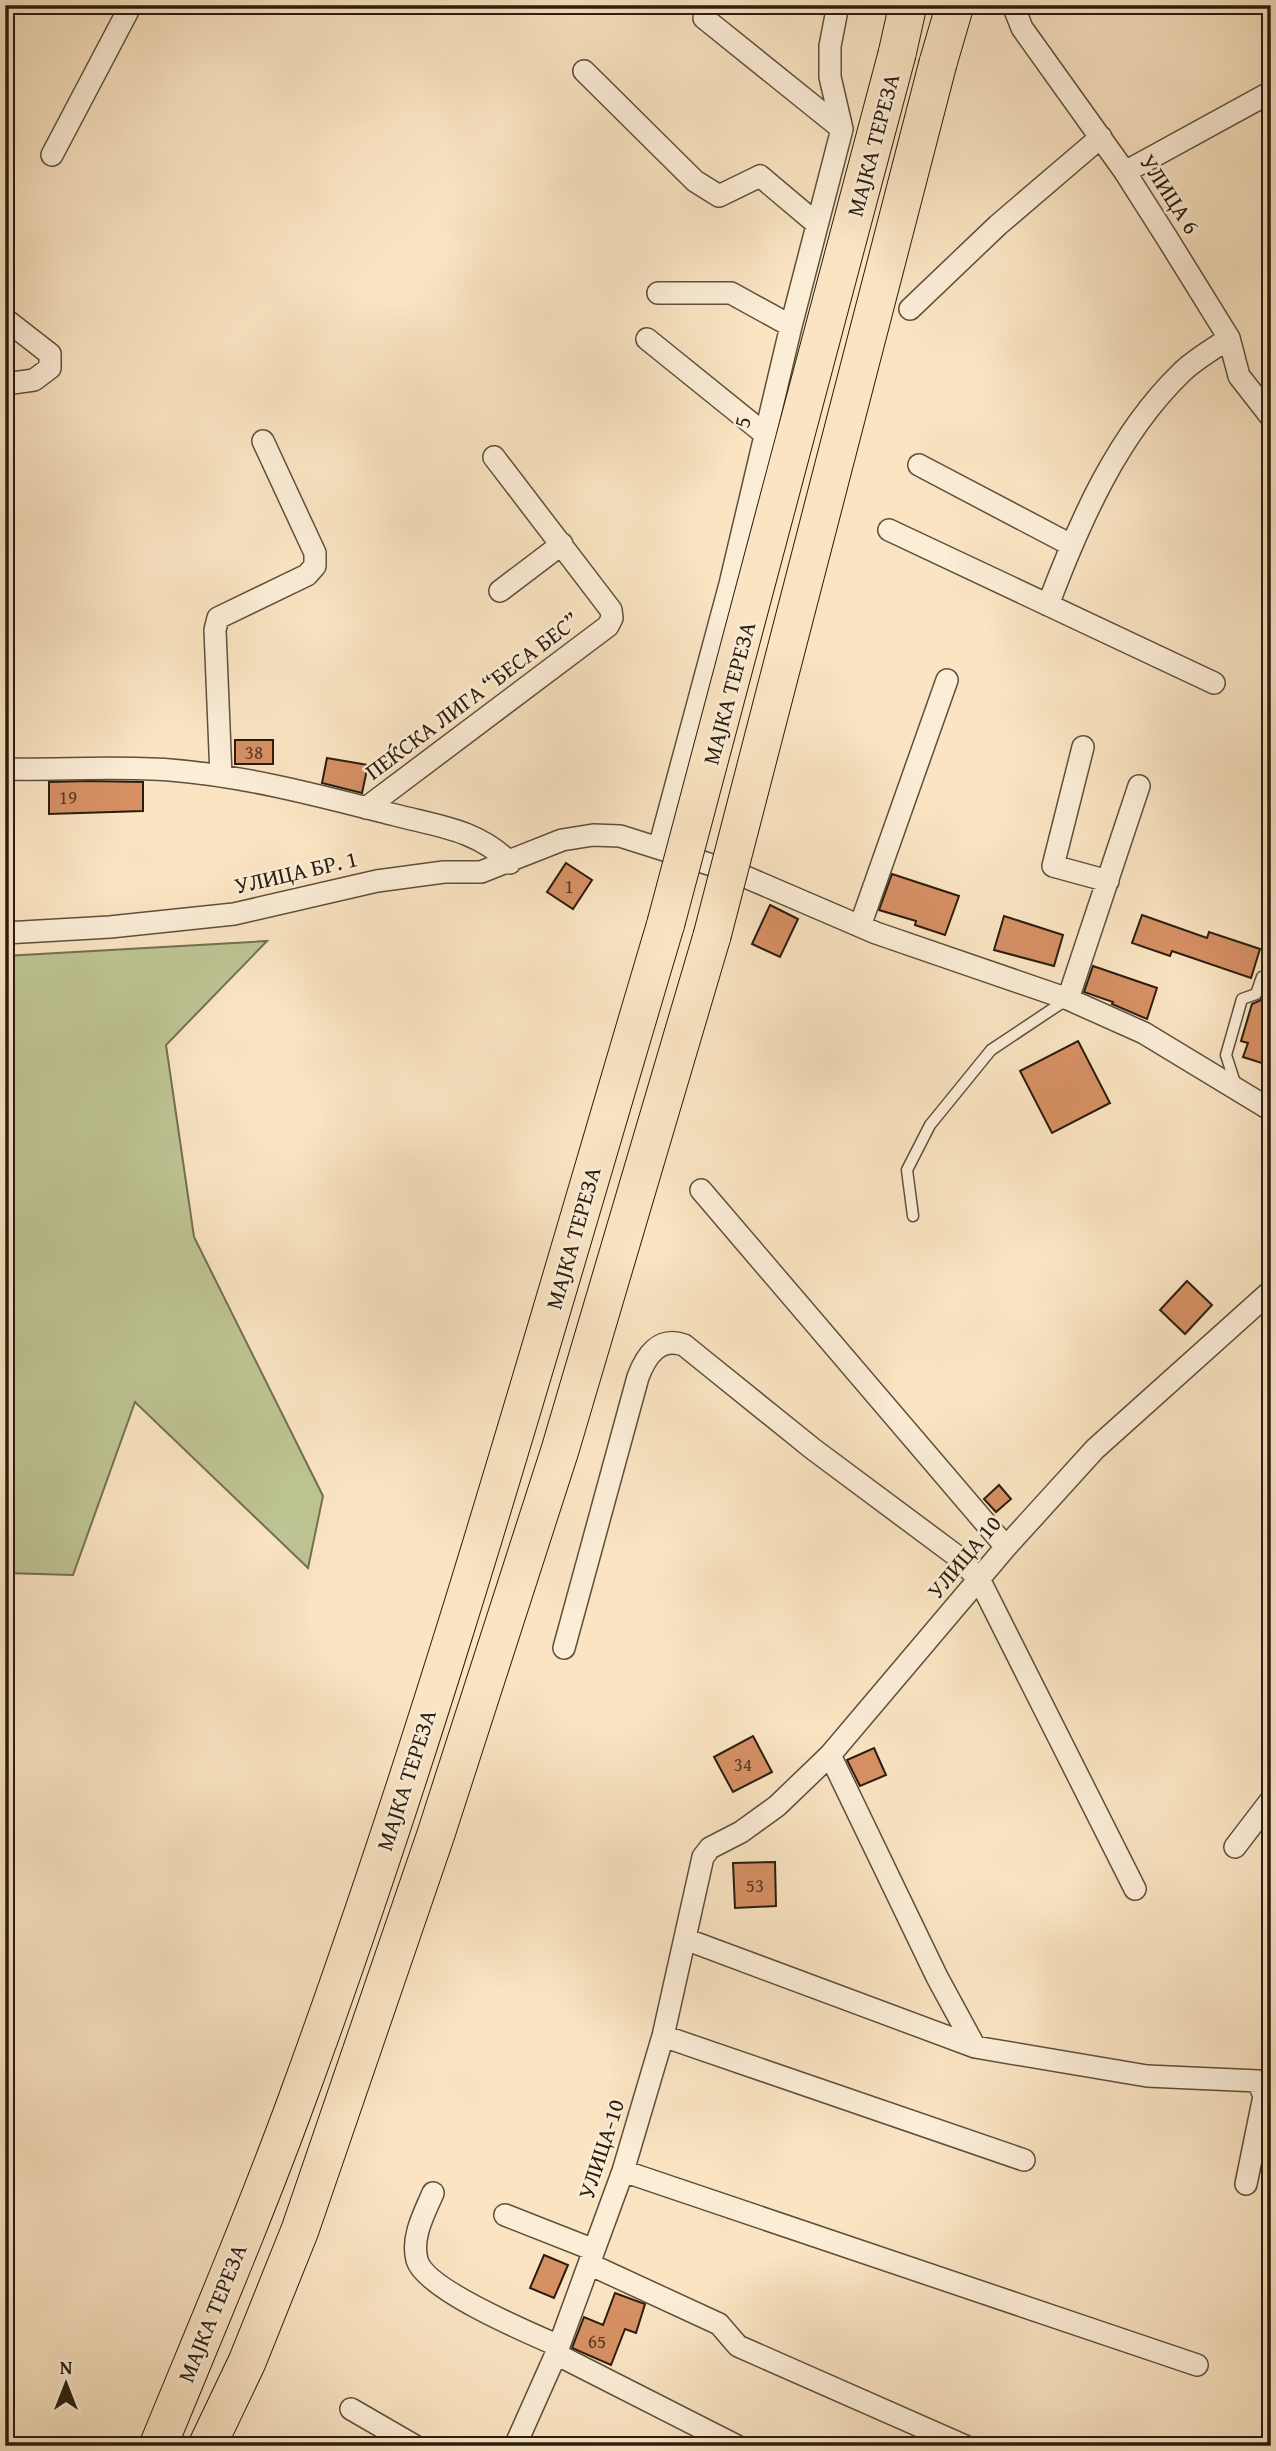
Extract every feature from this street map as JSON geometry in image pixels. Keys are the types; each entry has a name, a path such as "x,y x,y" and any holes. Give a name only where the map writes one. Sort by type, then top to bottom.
{"highway":[{"name":"МАЈКА ТЕРЕЗА","path":"158,2446 299,2095 468,1592 666,923 908,5"},
{"name":"МАЈКА ТЕРЕЗА","path":"207,2446 247,2362 300,2230 436,1834 560,1450 712,936 955,5"}],"street":[{"path":"52,155 131,5"},
{"name":"5","path":"659,848 730,584 791,326 842,129 830,76 830,46 838,5"},
{"name":"УЛИЦА 6","path":"1013,5 1022,27 1125,172 1230,338 1239,376 1271,417"},
{"path":"704,18 842,129"},
{"path":"584,71 695,181 719,196 760,176 817,223"},
{"path":"1125,172 1271,92"},
{"path":"910,309 988,234 1101,137"},
{"path":"658,293 731,293 791,326"},
{"path":"5,319 50,354 50,368 34,380 5,384"},
{"path":"1048,605 1070,545 1110,469 1138,425 1183,371 1230,338"},
{"path":"647,339 766,435"},
{"path":"221,776 215,630 218,618 307,575 315,566 315,553 263,441"},
{"name":"ПЕЌСКА ЛИГА “БЕСА БЕС”","path":"366,808 608,626 612,618 611,610 494,457"},
{"path":"919,465 1070,545"},
{"path":"889,530 1214,683"},
{"path":"500,591 562,544"},
{"path":"860,926 947,680"},
{"path":"1083,747 1053,866 1108,881"},
{"name":"ПЕЌСКА ЛИГА “БЕСА БЕС”","path":"5,769 168,770 221,776 476,836 493,845 510,863"},
{"path":"1068,999 1139,786"},
{"name":"УЛИЦА БР. 1","path":"5,933 110,927 234,914 377,881 444,872 481,872 510,863 562,840 593,835 620,836 734,872 860,926 1068,999 1144,1033 1271,1110"},
{"path":"701,1190 1006,1547"},
{"name":"УЛИЦА 10","path":"703,1857 709,1848 741,1832 777,1806 830,1755 979,1578 1095,1449 1271,1291"},
{"path":"564,1648 638,1377 652,1351 667,1342 675,1342 693,1351 813,1449 954,1554 979,1578 1135,1889"},
{"path":"830,1755 937,1977 975,2047"},
{"path":"1235,1847 1271,1800"},
{"name":"УЛИЦА-10","path":"515,2446 557,2350 623,2171 663,2036 703,1857"},
{"path":"685,1939 975,2047 1147,2076 1258,2081 1264,2096 1246,2184"},
{"path":"663,2036 1024,2160"},
{"path":"623,2171 1197,2365"},
{"path":"433,2193 416,2239 418,2263 433,2281 737,2446"},
{"path":"505,2216 719,2323 738,2346 965,2446"},
{"path":"351,2409 415,2446"}],"lane":[{"path":"1238,1092 1226,1055 1242,999 1256,994 1262,977 1271,979"},
{"path":"913,1216 907,1170 930,1125 991,1050 1068,999"}],"green space":[{"path":"267,941 166,1045 194,1237 323,1496 308,1568 135,1402 73,1575 5,1573 5,956"}],"building":[{"path":"235,740 273,740 273,764 235,764"},
{"path":"327,758 368,765 362,793 322,783"},
{"path":"49,782 143,782 143,811 49,814"},
{"path":"566,863 592,880 573,909 547,892"},
{"path":"892,874 959,896 945,935 915,925 916,921 879,910"},
{"path":"770,905 798,919 780,957 752,944"},
{"path":"1142,915 1207,938 1209,932 1260,949 1251,978 1172,951 1170,956 1132,943"},
{"path":"1004,916 1063,935 1054,966 994,950"},
{"path":"1093,966 1157,988 1147,1019 1112,1004 1113,1002 1084,992"},
{"path":"1264,994 1271,996 1271,1066 1243,1057 1248,1043 1241,1041 1252,1004 1261,1000"},
{"path":"1078,1041 1110,1103 1052,1133 1020,1071"},
{"path":"1187,1281 1212,1305 1185,1334 1160,1310"},
{"path":"999,1485 1011,1499 996,1512 984,1499"},
{"path":"753,1736 772,1772 733,1792 714,1757"},
{"path":"874,1748 886,1775 860,1786 847,1760"},
{"path":"775,1862 776,1906 735,1908 733,1863"},
{"path":"544,2255 568,2265 554,2298 530,2288"},
{"path":"615,2293 645,2304 636,2333 625,2329 611,2365 572,2348 584,2317 603,2325"}]}
